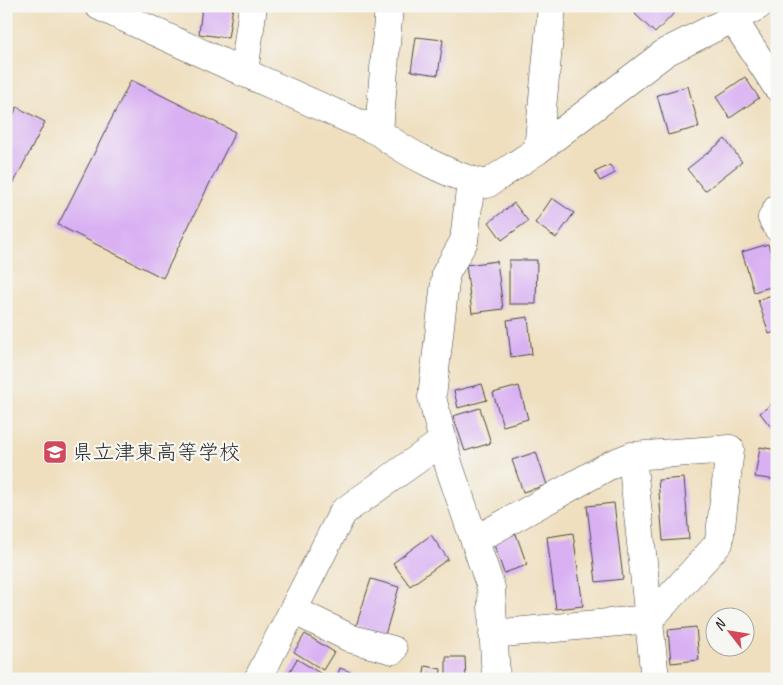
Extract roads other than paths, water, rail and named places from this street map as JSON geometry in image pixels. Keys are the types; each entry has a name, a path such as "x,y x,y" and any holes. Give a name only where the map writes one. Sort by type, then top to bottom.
{"street":[{"path":"244,73 253,6"},
{"path":"379,132 389,6"},
{"path":"538,150 552,6"},
{"path":"115,10 217,58 244,73 379,132 394,144 471,181 488,184 538,150 666,52 722,16 758,6"},
{"path":"722,16 777,87"},
{"path":"471,181 464,241 446,273 432,397 443,441 491,588 496,679"},
{"path":"777,210 772,218 777,227"},
{"path":"258,679 343,512 443,441"},
{"path":"475,540 612,464 632,456 730,449 719,543 650,619 493,634"},
{"path":"632,456 655,679"},
{"path":"293,610 352,639 393,650"}],"place":[{"name":"県立津東高等学校","path":"55,452"}]}
